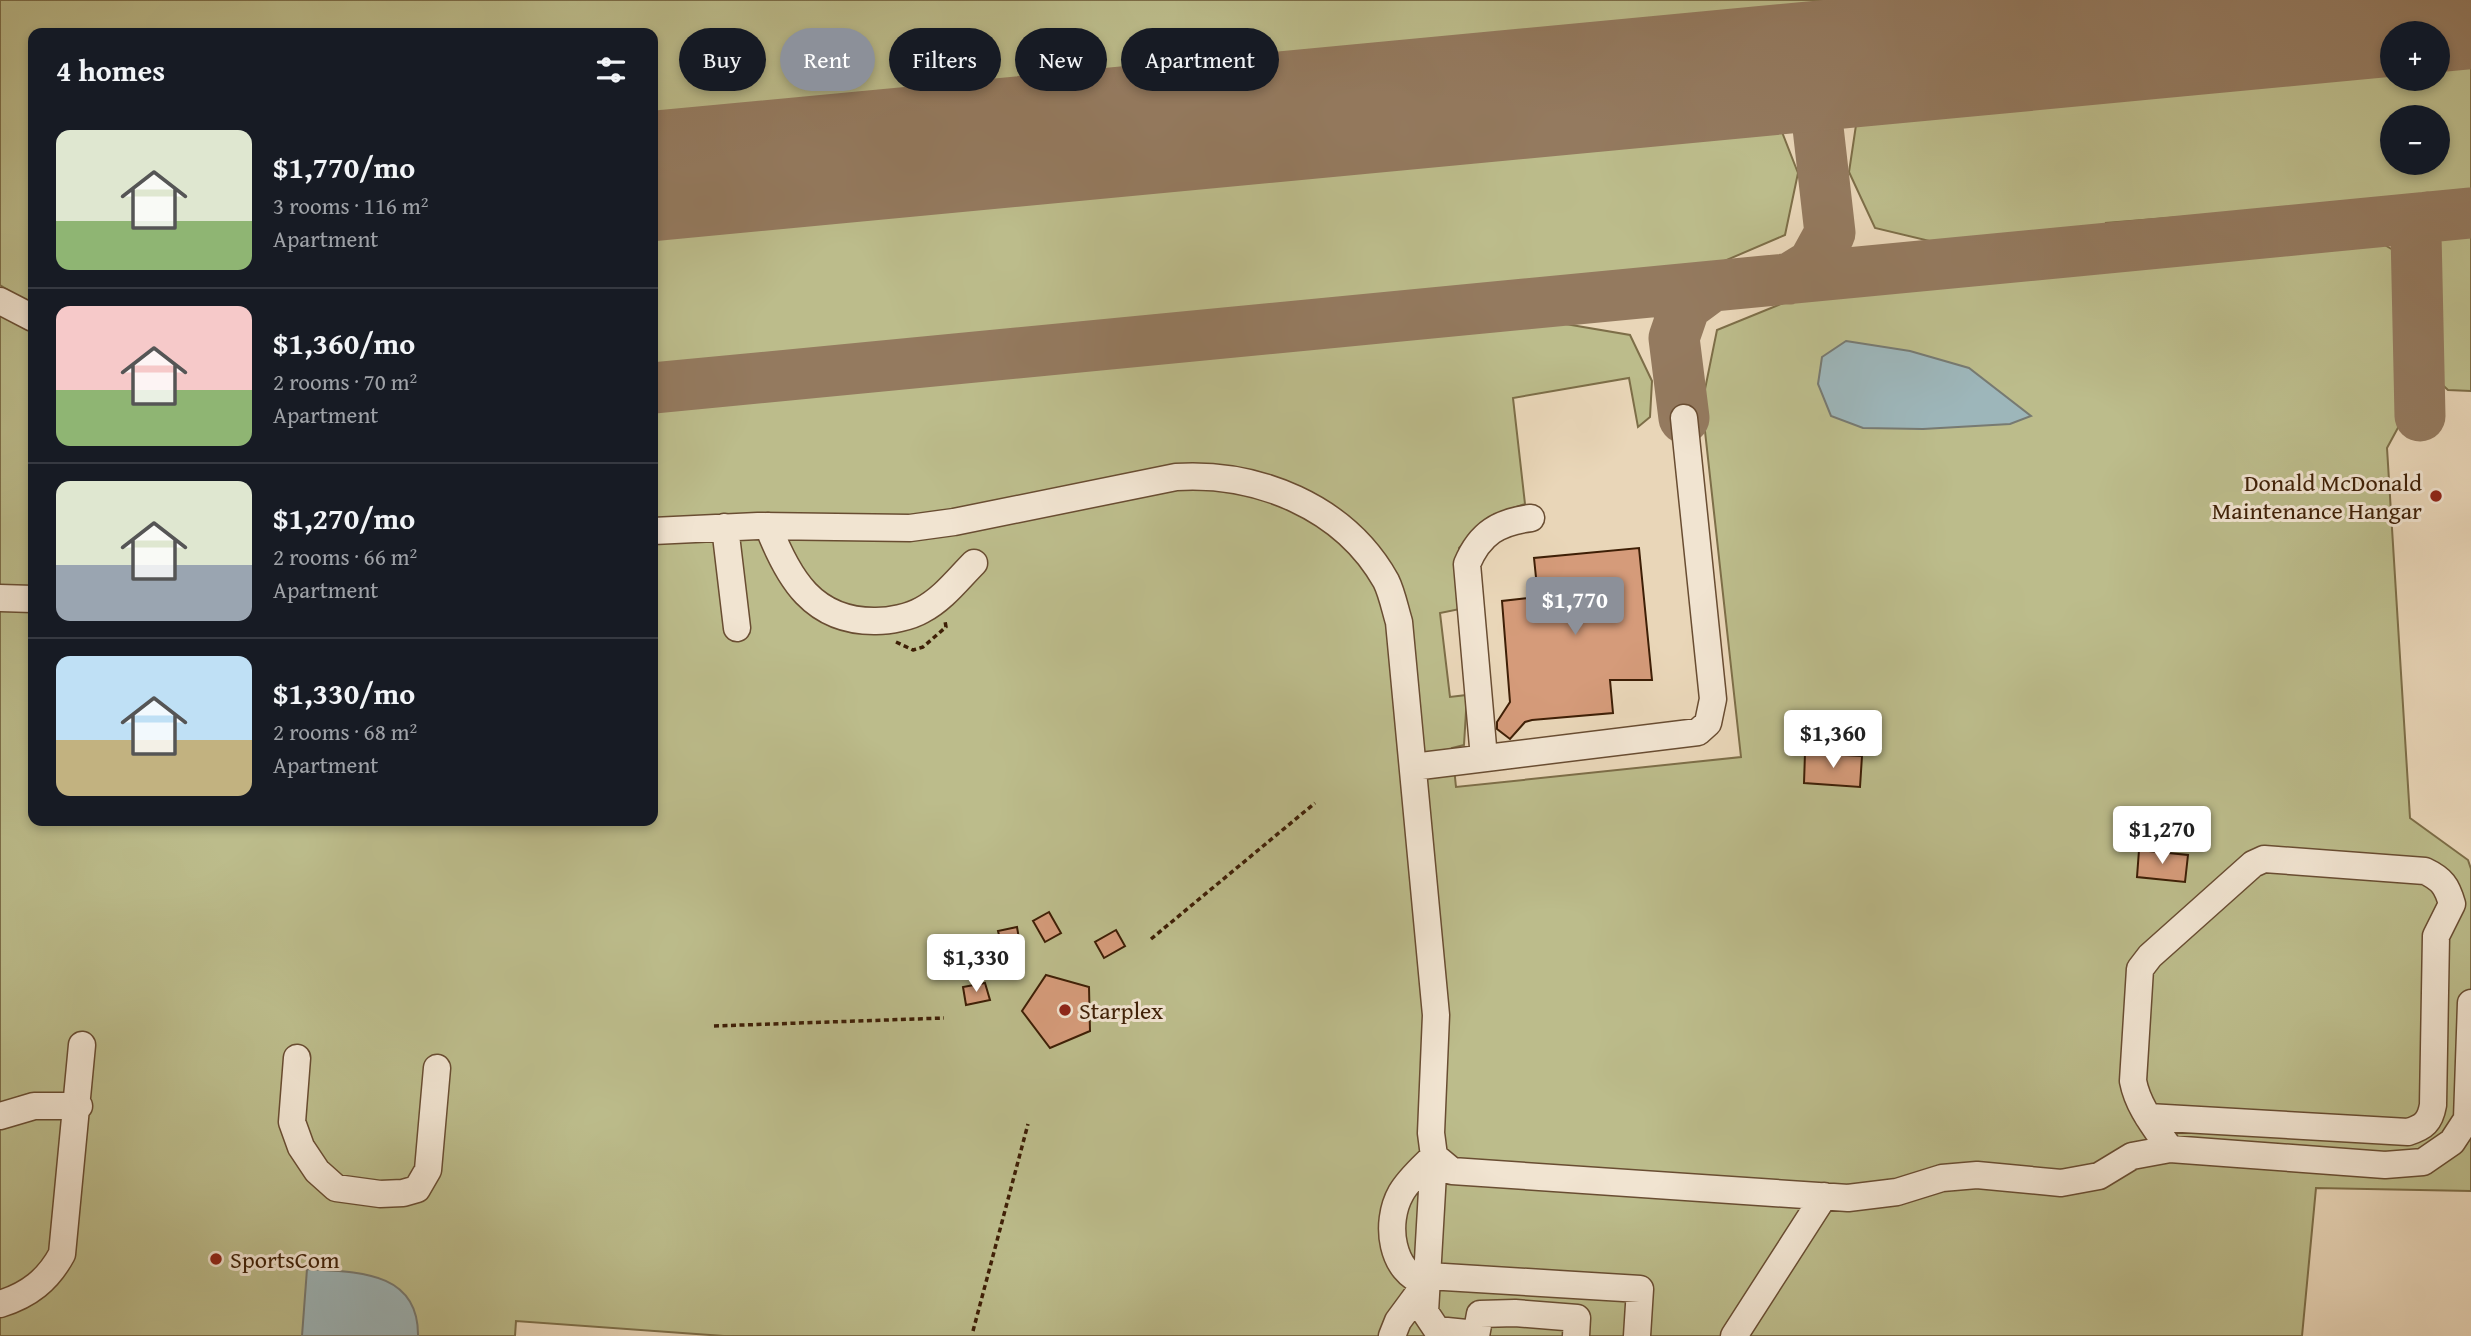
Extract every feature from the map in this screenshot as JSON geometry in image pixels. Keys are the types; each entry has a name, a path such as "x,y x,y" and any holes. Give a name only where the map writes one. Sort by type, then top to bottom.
{"lane":[{"path":"0,301 28,315"},
{"path":"1413,767 1698,732 1708,723 1713,699 1684,418"},
{"path":"658,531 768,526 910,528 954,522 1175,477 1211,475 1290,495 1327,516 1358,545 1386,581 1399,622 1436,1015 1431,1133 1434,1156 1425,1312 1437,1330 1476,1335 1480,1314 1515,1313 1577,1318 1576,1336"},
{"path":"1484,758 1467,564 1473,549 1497,526 1531,518"},
{"path":"768,526 780,559 796,584 826,611 855,621 887,621 921,611 943,595 974,563"},
{"path":"725,527 737,628"},
{"path":"0,598 28,599"},
{"path":"2148,1117 2408,1132 2423,1127 2431,1118 2433,1105 2436,936 2452,904 2448,888 2441,878 2425,871 2264,859 2253,864 2150,956 2140,969 2133,1081 2136,1098 2148,1117 2170,1149"},
{"path":"1434,1156 1452,1171 1848,1198 1897,1192 1942,1178 1977,1175 2061,1183 2099,1176 2132,1156 2170,1149 2385,1165 2423,1162 2452,1142 2467,1119 2471,1003"},
{"path":"0,1304 31,1290 51,1273 62,1254 79,1106 82,1045"},
{"path":"297,1058 292,1122 301,1147 317,1171 336,1188 350,1192 403,1194 417,1189 428,1170 437,1068"},
{"path":"0,1116 34,1106 79,1106"},
{"path":"1434,1156 1399,1196 1393,1227 1393,1248 1402,1265 1415,1279 1640,1289 1637,1336"},
{"path":"1734,1336 1824,1196"},
{"path":"1392,1336 1398,1321 1427,1279"}],"path":[{"path":"1151,939 1315,803"},
{"path":"714,1026 944,1018"},
{"path":"973,1331 1028,1124"}],"green space":[{"path":"0,0 2046,0 1279,74 1279,28 1121,28 1121,90 658,135 658,28 28,28 28,303 0,285"},
{"path":"2471,44 2471,194 2105,223 2171,226 1963,249 1875,228 1849,172 1859,105 2380,54 2380,91 2450,91 2450,47"},
{"path":"1775,114 1798,173 1785,235 1701,271 658,373 658,222"},
{"path":"2471,230 2471,391 2448,390 2435,378 2433,248 2444,237"},
{"path":"2371,237 2400,254 2400,424 2387,448 2410,818 2468,860 2471,869 2471,1191 2316,1188 2302,1336 724,1336 516,1321 515,1336 0,1336 0,311 28,328 28,826 658,826 658,405 1542,320 1630,335 1652,381 1650,417 1638,427 1629,378 1513,398 1525,504 1493,515 1459,548 1460,609 1440,613 1450,697 1467,695 1464,745 1452,748 1456,787 1741,757 1702,404 1717,330 1808,293"}],"water":[{"path":"1846,341 1910,351 1969,368 2031,416 2010,424 1923,429 1863,428 1831,416 1818,384 1822,357"},
{"path":"307,1269 363,1274 396,1287 408,1298 415,1314 418,1336 302,1336"}],"building":[{"path":"1639,548 1652,680 1610,680 1613,713 1532,720 1525,722 1510,739 1497,729 1497,722 1510,702 1502,601 1538,597 1534,558"},
{"path":"1805,753 1862,756 1860,787 1804,783"},
{"path":"2139,850 2188,855 2185,882 2137,877"},
{"path":"1049,912 1061,933 1045,942 1033,921"},
{"path":"1017,927 1021,951 1004,955 998,931"},
{"path":"1116,930 1125,946 1104,958 1095,942"},
{"path":"1046,975 1089,987 1090,1031 1050,1048 1022,1011"},
{"path":"985,983 990,1000 966,1005 963,987"}],"taxiway":[{"path":"1789,279 1813,264 1830,233 1816,110 1824,93 1835,80 1848,70 1866,62"},
{"path":"1757,72 1792,82 1805,93 1816,110"},
{"path":"658,388 2471,213"},
{"path":"2420,416 2416,233 2418,223 2427,217"},
{"path":"1684,418 1674,338 1685,306 1712,286"}],"runway":[{"path":"658,176 2471,4"}],"place":[{"name":"Donald McDonald Maintenance Hangar","path":"2436,496"},
{"name":"Starplex","path":"1065,1010"},
{"name":"SportsCom","path":"216,1259"}]}
